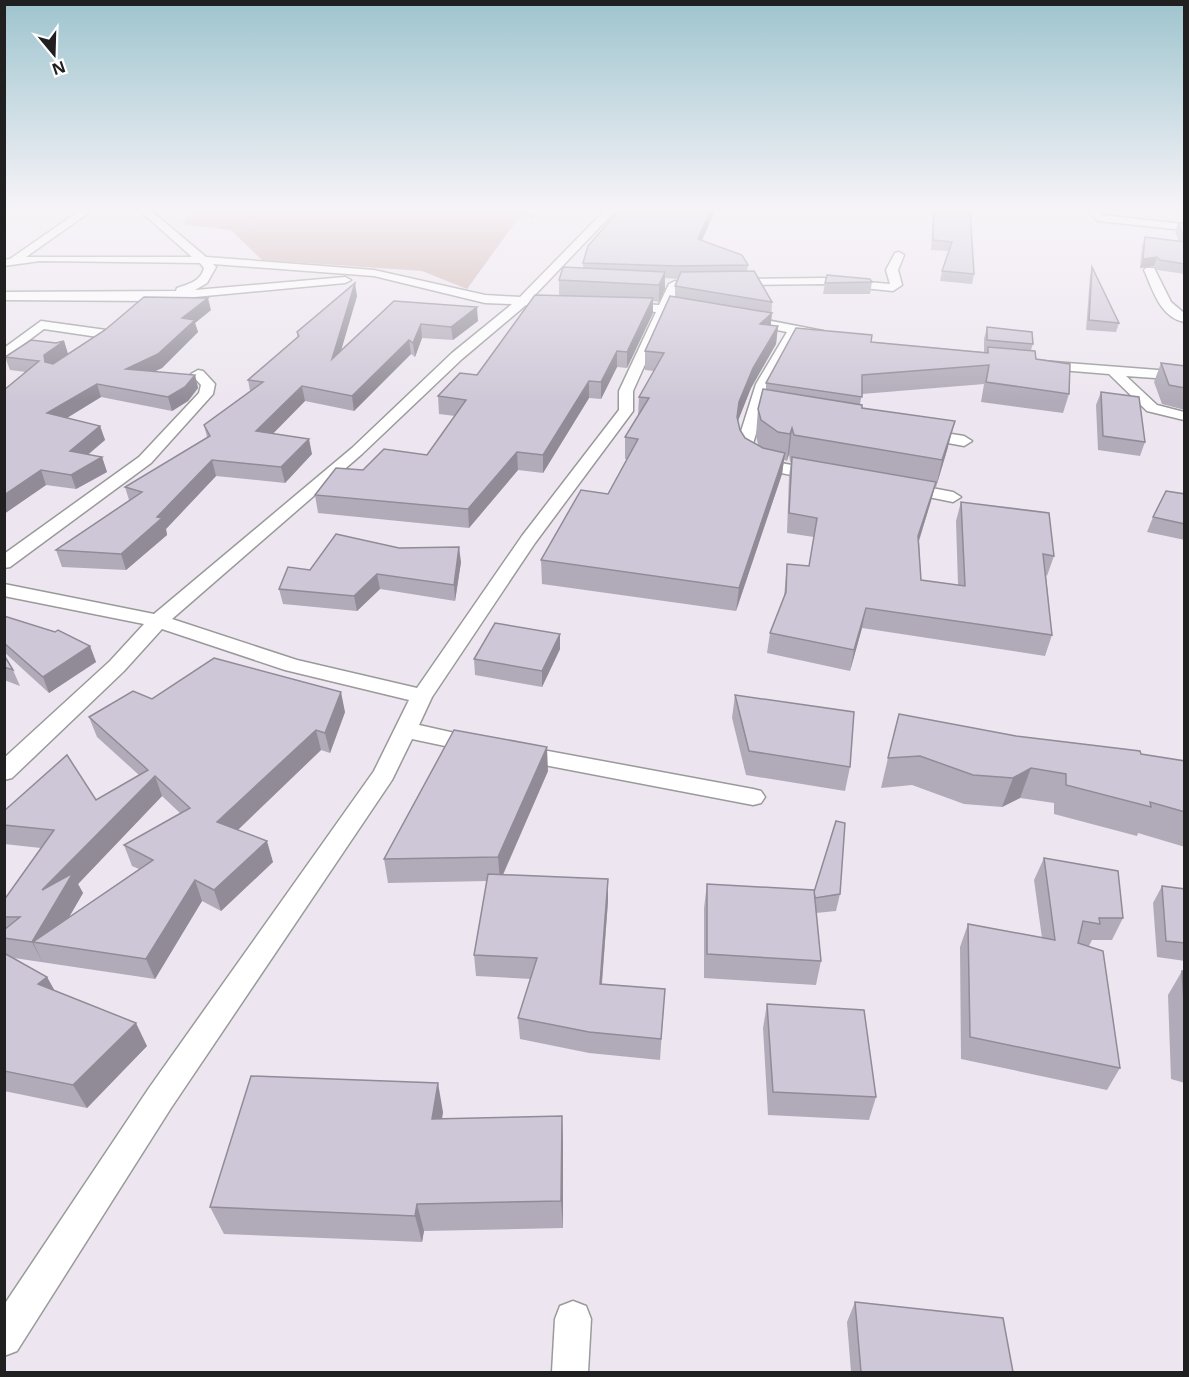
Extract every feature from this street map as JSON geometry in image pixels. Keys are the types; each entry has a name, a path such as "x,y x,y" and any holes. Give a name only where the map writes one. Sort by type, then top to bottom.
{"street":[{"path":"152,297 187,289 203,281 209,273"},
{"path":"365,273 485,299 574,304"},
{"path":"4,772 117,666 158,621 357,451 458,356 522,302 550,273"},
{"path":"722,282 823,281 892,288 896,285 893,273"},
{"path":"1151,273 1165,305 1174,314 1185,318"},
{"path":"4,297 71,299 152,297 386,276"},
{"path":"4,1338 160,1098 384,774 422,696 528,540 626,411 628,405 626,391 675,284"},
{"path":"4,355 71,299"},
{"path":"608,306 664,308 712,314"},
{"path":"740,319 831,337"},
{"path":"41,326 106,334 106,337 81,354"},
{"path":"795,330 776,354 762,385 761,408 745,444 756,460 839,477"},
{"path":"1028,364 1185,376"},
{"path":"1113,371 1152,408 1185,416"},
{"path":"4,563 145,460 206,394 208,384 198,374"},
{"path":"906,432 964,441"},
{"path":"884,485 953,497"},
{"path":"4,590 158,621 292,666 422,696"},
{"path":"405,730 753,797"},
{"path":"570,1372 573,1319"}],"shaded area":[{"path":"428,273 478,273 467,289"}],"building":[{"path":"561,273 664,273 659,285 559,280"},
{"path":"680,273 755,273 772,302 675,286"},
{"path":"1092,273 1095,273 1119,323 1089,320"},
{"path":"827,275 870,279 872,282 825,283"},
{"path":"355,283 332,359 394,301 477,307 451,327 421,324 413,343 409,340 352,396 302,386 256,431 309,439 281,467 212,460 157,517 162,518 121,554 56,550 142,492 125,487 210,436 204,425 263,382 248,380 299,336 297,332"},
{"path":"535,295 653,298 627,352 617,351 601,382 589,381 543,455 517,452 468,509 315,495 336,468 363,470 384,449 427,455 466,400 438,396 460,373 477,375"},
{"path":"670,296 772,313 760,324 778,326 753,368 739,402 737,417 740,430 745,438 763,448 785,453 739,588 541,560 581,490 608,494 638,439 625,437 649,398 639,397 664,353 645,351"},
{"path":"144,297 208,298 182,318 195,320 158,354 126,369 195,375 185,387 168,397 97,384 47,413 100,426 70,451 102,457 71,475 41,470 4,495 4,390 39,361 5,357 31,340 56,343 64,341 44,355 45,362 53,364 105,330"},
{"path":"987,327 1032,332 1033,344 987,340"},
{"path":"796,328 872,335 871,342 988,353 988,347 1035,351 1036,359 1070,364 1069,394 986,382 989,365 862,375 862,397 766,383"},
{"path":"1161,363 1185,366 1185,388 1169,385"},
{"path":"763,389 862,405 862,408 955,421 942,460 794,435 792,428 790,434 778,432 761,420 758,409"},
{"path":"1101,392 1139,397 1145,442 1103,436"},
{"path":"792,457 936,482 918,536 921,580 965,586 961,502 1049,513 1054,556 1043,554 1052,635 866,608 854,650 770,633 786,592 787,564 809,566 817,518 789,513"},
{"path":"1166,491 1185,494 1185,524 1153,517"},
{"path":"336,534 399,548 459,547 454,585 377,574 354,596 279,589 288,567 310,570"},
{"path":"4,616 55,632 58,630 90,646 43,677 4,643"},
{"path":"495,623 560,634 542,671 474,659"},
{"path":"4,655 13,670 4,667"},
{"path":"214,658 341,692 325,733 316,730 217,822 267,841 214,890 195,880 146,959 33,942 153,860 124,845 190,808 155,776 42,890 73,873 32,942 4,938 4,930 20,917 4,917 4,900 54,830 4,825 4,811 67,755 96,800 148,770 89,717 133,691 152,699"},
{"path":"735,695 854,712 850,767 749,751"},
{"path":"899,714 1016,736 1140,751 1141,754 1185,761 1185,812 1150,802 1151,807 1066,785 1066,774 1031,768 1013,778 973,775 920,756 888,758"},
{"path":"454,730 547,747 498,857 384,859"},
{"path":"836,821 845,823 840,894 815,898 814,892"},
{"path":"1044,858 1118,871 1123,918 1099,918 1100,924 1083,921 1078,943 1103,951 1120,1068 970,1037 968,924 1055,940"},
{"path":"488,874 608,879 600,984 665,989 661,1039 589,1032 518,1018 537,958 474,955"},
{"path":"707,884 814,890 821,961 707,954"},
{"path":"1162,886 1185,889 1185,943 1166,941"},
{"path":"4,953 47,977 38,984 136,1023 73,1085 4,1071"},
{"path":"1182,971 1185,971 1185,1019"},
{"path":"767,1004 864,1010 876,1097 773,1092"},
{"path":"251,1076 438,1083 432,1119 562,1116 561,1201 417,1204 415,1216 210,1207"},
{"path":"855,1302 1003,1318 1013,1372 861,1372"}]}
